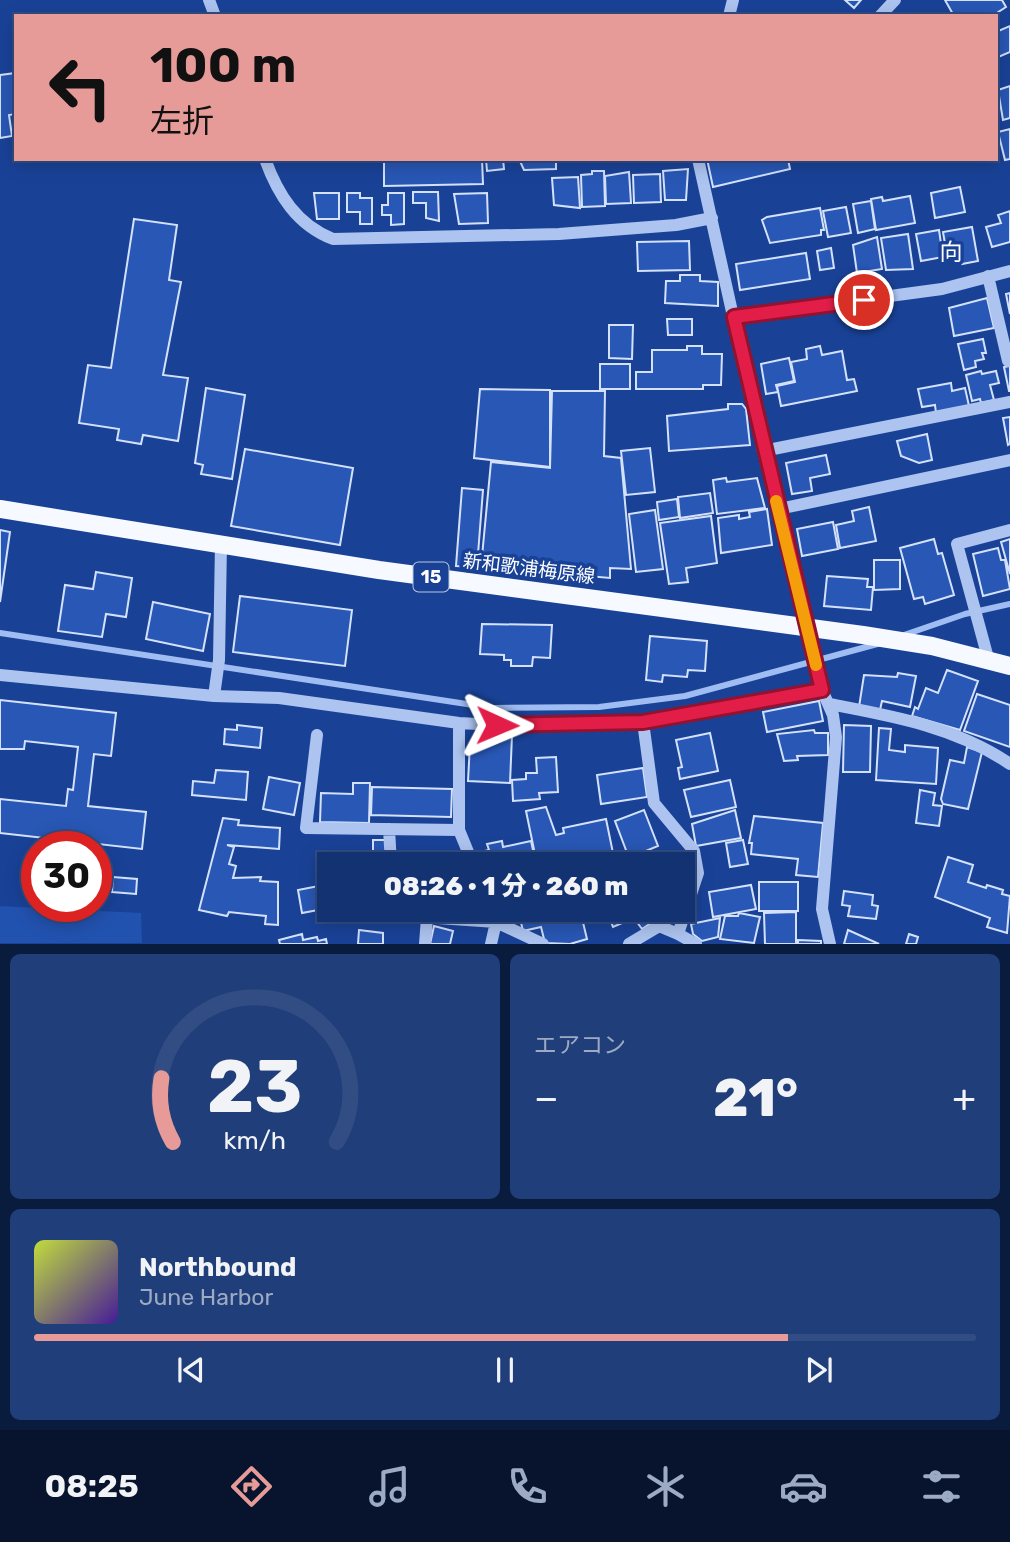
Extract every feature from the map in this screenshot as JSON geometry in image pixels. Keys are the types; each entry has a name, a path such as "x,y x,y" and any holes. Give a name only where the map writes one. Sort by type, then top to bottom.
{"main road":[{"name":"新和歌浦梅原線","path":"0,509 379,570 863,635 932,646 988,658 1010,666"}],"street":[{"path":"882,14 895,0"},
{"path":"266,161 275,186 298,216 313,231 333,239 559,234 676,225 712,218"},
{"path":"698,161 763,451 836,737 822,909 830,943"},
{"path":"734,317 942,289 1010,271"},
{"path":"988,276 1009,361"},
{"path":"763,451 1010,401"},
{"path":"779,509 1010,460"},
{"path":"988,658 957,544 1010,530"},
{"path":"214,696 219,660 221,543"},
{"path":"0,675 214,696 279,698 459,723 516,726 643,722 822,690"},
{"path":"829,704 908,719 982,745 1010,764"},
{"path":"643,722 654,803 694,851 698,873 678,934"},
{"path":"459,723 459,830 468,852"},
{"path":"317,735 306,828 459,830"},
{"path":"389,829 390,852"},
{"path":"425,943 427,922"},
{"path":"491,943 493,922"},
{"path":"505,922 543,943"},
{"path":"629,943 659,926 696,943"}],"shaded area":[{"path":"0,906 21,907 21,922 112,922 112,912 141,913 142,943 0,943"}],"building":[{"path":"845,0 861,0 854,8"},
{"path":"945,0 1002,0 1006,7 995,14 953,14"},
{"path":"1010,26 1010,52 998,57 998,31"},
{"path":"14,73 14,114 9,115 12,136 0,138 0,75"},
{"path":"1010,86 1010,118 1003,120 998,90"},
{"path":"1010,129 1010,159 1005,160 998,132"},
{"path":"384,161 482,161 483,184 384,186"},
{"path":"486,161 503,161 504,169 487,171"},
{"path":"520,161 556,161 556,169 524,170"},
{"path":"707,161 788,161 790,169 713,187"},
{"path":"688,169 686,200 665,200 663,171"},
{"path":"592,171 604,171 605,206 582,207 581,175 592,174"},
{"path":"629,172 631,203 606,204 605,176"},
{"path":"660,174 661,202 634,203 633,175"},
{"path":"578,177 580,208 554,205 552,178"},
{"path":"960,187 965,212 935,218 931,193"},
{"path":"413,192 438,192 439,221 426,218 426,203 413,203"},
{"path":"314,193 339,193 339,219 317,219"},
{"path":"347,193 360,193 360,198 372,198 372,224 360,224 360,212 347,212"},
{"path":"388,193 404,193 404,224 391,225 391,215 382,215 382,205 388,205"},
{"path":"487,193 488,223 459,224 454,194"},
{"path":"910,196 915,223 876,230 871,199 882,197 883,201"},
{"path":"871,201 875,229 858,233 853,204"},
{"path":"846,207 851,233 828,237 823,211"},
{"path":"820,208 824,230 821,230 821,235 770,243 762,220"},
{"path":"1010,211 1010,242 992,247 986,227 1001,223 998,215"},
{"path":"134,219 177,225 169,280 181,282 163,375 188,378 178,441 143,435 141,444 117,440 119,429 79,423 88,365 111,368"},
{"path":"972,227 978,261 962,264 961,254 947,256 943,232"},
{"path":"939,230 943,257 921,261 916,234"},
{"path":"908,234 913,269 886,270 881,238"},
{"path":"877,237 882,269 857,273 853,245"},
{"path":"689,241 690,270 638,271 637,242"},
{"path":"831,248 834,268 820,270 817,251"},
{"path":"806,253 810,279 740,290 736,264"},
{"path":"680,275 700,275 700,281 718,282 718,306 665,303 666,281 680,281"},
{"path":"1010,293 1010,314 1006,294"},
{"path":"987,298 994,328 954,336 949,308"},
{"path":"667,319 692,319 692,335 668,335"},
{"path":"609,325 633,325 632,359 609,358"},
{"path":"983,339 986,353 982,353 984,359 975,361 976,367 964,370 958,344"},
{"path":"687,346 702,346 702,354 722,354 721,385 703,385 703,389 636,389 636,372 652,372 652,350 687,350"},
{"path":"820,346 822,355 842,351 847,380 854,379 857,391 781,406 777,386 795,382 791,362 807,359 806,349"},
{"path":"789,358 794,381 776,385 778,392 766,394 761,364"},
{"path":"600,364 630,364 630,389 600,389"},
{"path":"1010,366 1010,391 1009,391 1004,367"},
{"path":"981,371 982,374 996,371 999,383 990,385 994,400 981,403 980,399 972,401 966,375"},
{"path":"951,383 952,391 965,388 969,406 936,413 935,405 922,407 918,389"},
{"path":"206,388 245,395 232,479 201,474 203,465 195,463"},
{"path":"480,389 550,390 550,467 474,458"},
{"path":"552,391 605,391 604,456 621,458 631,569 610,568 610,578 481,567 491,462 550,468"},
{"path":"728,404 742,404 746,409 750,445 669,451 667,416 728,409"},
{"path":"1010,417 1010,444 1008,445 1003,418"},
{"path":"927,434 932,460 919,463 901,456 897,441"},
{"path":"650,448 655,492 626,495 621,451"},
{"path":"245,449 353,468 340,545 231,526"},
{"path":"826,455 830,474 810,478 812,491 792,494 786,463"},
{"path":"726,478 727,482 757,478 765,508 717,514 713,480"},
{"path":"462,488 483,490 477,567 456,566"},
{"path":"710,493 713,513 680,518 678,497"},
{"path":"677,499 679,517 659,520 657,502"},
{"path":"869,507 876,541 840,548 836,525 854,521 852,511"},
{"path":"767,509 772,545 721,553 718,518 739,515 739,519 750,517 749,512"},
{"path":"655,510 663,569 636,572 629,514"},
{"path":"711,516 717,563 686,568 688,582 669,584 660,523"},
{"path":"833,522 838,549 802,556 797,529"},
{"path":"0,530 10,532 0,602"},
{"path":"934,539 938,554 942,553 954,595 925,604 923,597 914,599 900,548"},
{"path":"1010,539 1010,574 1001,542"},
{"path":"998,548 1001,560 1005,560 1010,589 983,596 973,554"},
{"path":"874,560 900,560 900,589 874,590"},
{"path":"96,572 132,578 126,617 106,614 102,637 58,631 65,585 93,589"},
{"path":"827,576 868,579 867,587 873,587 871,610 824,606"},
{"path":"240,596 352,610 345,666 233,652"},
{"path":"153,602 210,614 203,651 146,639"},
{"path":"482,624 552,625 550,658 533,657 532,666 511,666 511,660 504,660 504,655 480,654"},
{"path":"650,636 707,641 705,671 688,670 687,677 663,675 662,682 646,680"},
{"path":"947,670 978,681 960,730 912,716 915,707 918,709 926,688 938,693"},
{"path":"898,673 916,676 910,707 882,701 880,710 859,707 864,675 897,677"},
{"path":"977,694 1010,705 1010,747 964,731"},
{"path":"0,700 116,713 111,756 94,754 88,806 146,812 142,849 112,846 112,831 21,831 21,835 0,833 0,799 66,806 68,789 73,790 78,747 25,741 24,749 0,749"},
{"path":"819,701 823,721 767,732 763,712"},
{"path":"237,725 262,728 260,748 224,744 225,729 237,730"},
{"path":"844,725 871,726 870,772 843,772"},
{"path":"879,728 891,729 889,750 905,752 905,745 938,748 936,784 876,780"},
{"path":"814,730 815,733 828,733 828,755 797,756 798,760 784,761 777,734"},
{"path":"710,733 718,771 680,779 678,768 682,767 676,740"},
{"path":"489,734 512,735 510,783 468,781 470,744 488,745"},
{"path":"967,747 982,752 968,809 943,804 941,799 950,760 964,763"},
{"path":"556,757 558,792 539,793 540,799 513,801 512,780 526,779 526,773 537,773 536,758"},
{"path":"643,768 647,797 601,804 597,775"},
{"path":"216,770 248,772 246,800 192,795 193,781 214,783"},
{"path":"269,777 300,783 294,815 263,809"},
{"path":"730,780 736,807 691,817 684,790"},
{"path":"353,783 370,783 369,823 320,822 321,793 353,794"},
{"path":"372,787 452,789 451,817 371,815"},
{"path":"920,790 935,793 933,805 942,806 939,826 916,823"},
{"path":"546,807 556,835 564,833 563,828 606,819 613,852 535,852 526,811"},
{"path":"644,810 658,846 644,852 627,852 615,821"},
{"path":"735,810 741,838 696,846 692,824"},
{"path":"754,816 823,823 818,877 796,875 798,859 751,854 752,843 749,843"},
{"path":"223,818 239,820 238,825 280,828 279,849 227,845 234,847 229,864 236,866 233,878 261,877 260,881 278,882 278,925 265,924 266,916 229,912 227,916 199,910"},
{"path":"373,840 386,840 386,852 348,852 348,851 373,851"},
{"path":"743,840 748,864 730,867 726,843"},
{"path":"502,841 503,847 531,841 533,852 480,852 489,850 487,844"},
{"path":"948,857 973,865 968,882 1003,890 1002,894 1010,896 1007,933 987,927 990,918 935,897"},
{"path":"113,877 137,879 136,894 112,892"},
{"path":"759,882 798,882 798,911 759,911"},
{"path":"751,885 756,909 713,917 709,892"},
{"path":"317,886 317,910 302,913 298,890"},
{"path":"844,891 873,895 872,905 878,906 876,919 848,916 850,906 842,905"},
{"path":"796,912 796,944 765,944 764,913"},
{"path":"739,913 760,917 754,943 720,939 725,916 738,916"},
{"path":"720,918 718,937 702,941 693,934 691,924"},
{"path":"521,922 583,922 587,939 570,944 545,943 541,927 523,931"},
{"path":"611,922 625,922 613,927"},
{"path":"637,922 652,922 642,929"},
{"path":"434,926 453,931 450,944 430,944"},
{"path":"359,930 383,933 383,944 358,944"},
{"path":"848,930 879,944 844,944"},
{"path":"302,934 303,940 317,937 318,941 326,939 327,944 280,944 279,940"},
{"path":"909,934 918,937 916,944 906,944"},
{"path":"798,940 821,941 821,944 798,944"}],"waterway":[{"path":"904,635 965,614 1010,604"},
{"path":"0,633 493,708 599,707 685,696 881,643"}],"slow traffic":[{"path":"776,501 816,665"}],"district":[{"name":"向","path":"951,252"}],"route":[{"path":"497,725 643,722 683,717 822,690 763,451 734,317 864,300"}]}
